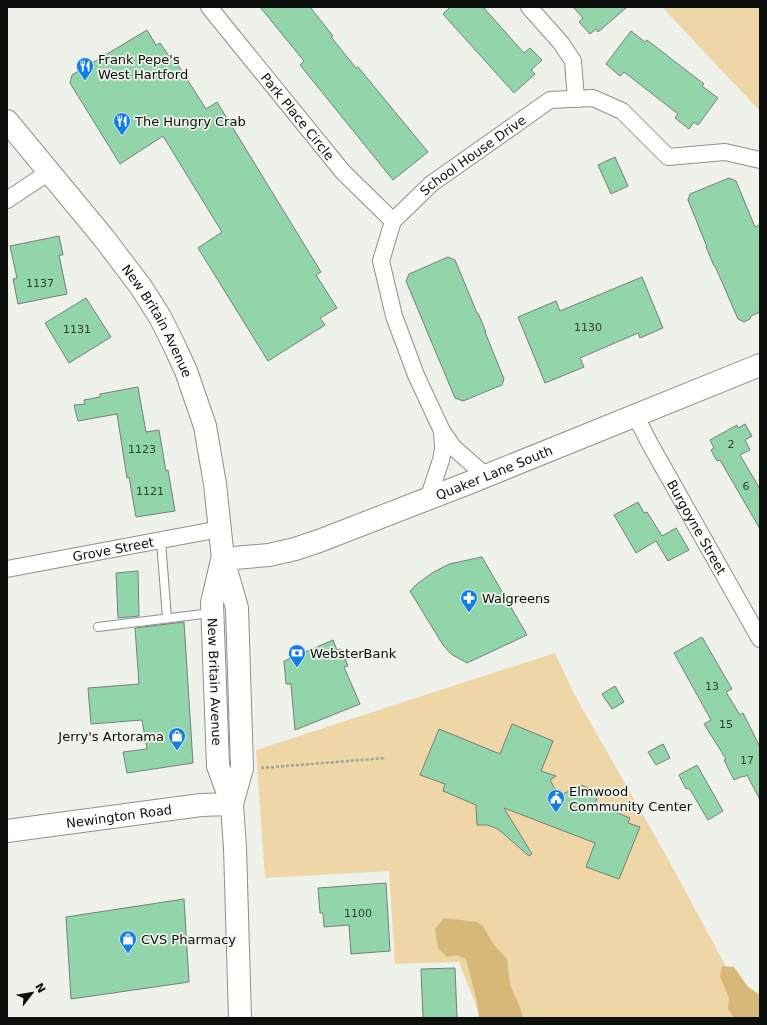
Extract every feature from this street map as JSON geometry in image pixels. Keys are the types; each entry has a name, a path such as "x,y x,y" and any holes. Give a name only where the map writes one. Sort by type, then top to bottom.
{"main road":[{"name":"New Britain Avenue","path":"7,121 103,236 160,317 186,371 205,426 215,484 223,559 237,608 242,768 232,804"},
{"name":"Quaker Lane South","path":"223,559 269,555 319,541 486,476 760,365"},
{"name":"New Britain Avenue","path":"223,559 212,603 212,612 218,766 232,804 235,848 240,1018"},
{"name":"Newington Road","path":"7,831 201,805 232,804"}],"street":[{"name":"Park Place Circle","path":"208,7 343,172 393,221"},
{"path":"529,7 561,42 573,61 576,99"},
{"name":"School House Drive","path":"486,476 454,448 442,432 416,375 394,316 381,261 393,221 431,184 550,100 593,98 622,111 668,157 725,152 760,160"},
{"path":"7,200 49,172"},
{"name":"Burgoyne Street","path":"635,415 760,639"},
{"name":"School House Drive","path":"428,499 441,460 443,449 442,432"},
{"name":"Grove Street","path":"7,569 220,529"}],"lane":[{"path":"161,540 167,618"},
{"path":"98,627 212,612"}],"path":[{"path":"257,768 386,758"}],"shaded area":[{"path":"662,7 760,7 760,111"},
{"path":"555,653 573,692 663,850 754,1018 481,1018 459,962 395,964 389,871 265,878 256,750"},
{"path":"444,918 477,922 483,926 494,945 507,959 510,985 520,1007 523,1018 479,1018 477,1002 466,959 456,955 447,957 438,948 435,929"},
{"path":"722,966 734,967 748,987 760,995 760,1018 734,1018 728,1009 729,998 720,977"}],"building":[{"path":"260,7 310,7 333,36 331,37 356,68 358,67 428,152 393,180 300,65 304,61"},
{"path":"450,7 483,7 524,53 530,48 542,60 531,70 535,74 514,93 443,14"},
{"path":"573,7 627,7 598,32 596,29 590,34 579,22 583,18"},
{"path":"147,30 156,45 160,43 171,59 173,57 206,109 217,102 321,272 316,275 337,308 320,318 325,325 268,361 198,248 222,232 163,136 120,164 70,83 72,75"},
{"path":"631,31 645,42 647,40 704,84 702,86 718,98 698,125 694,122 689,129 675,118 678,114 624,72 620,76 606,64"},
{"path":"615,157 628,186 611,194 598,165"},
{"path":"729,178 736,181 755,227 760,225 760,312 751,316 750,319 744,322 738,319 706,247 688,200 690,194"},
{"path":"59,236 63,255 59,255 67,294 18,304 13,279 17,278 10,246"},
{"path":"448,257 455,260 486,332 504,379 502,385 463,401 455,398 406,281 409,274"},
{"path":"642,277 663,328 640,338 638,333 580,358 584,367 545,383 518,317 556,301 560,311"},
{"path":"86,298 111,337 69,363 45,323"},
{"path":"138,387 146,432 159,430 175,511 136,517 129,477 127,478 117,414 78,421 74,405 85,404 84,400 100,397 100,394"},
{"path":"745,424 752,436 745,440 750,450 740,455 760,489 760,529 720,460 717,461 711,450 714,448 710,440 737,425 738,428"},
{"path":"638,502 644,513 647,512 662,536 676,528 689,550 668,561 656,541 636,553 614,515"},
{"name":"Walgreens","path":"482,557 527,635 467,663 451,654 443,645 410,591 432,573 449,564"},
{"path":"138,571 139,616 118,618 116,573"},
{"path":"184,622 193,763 127,773 123,752 147,749 142,720 91,724 88,688 139,684 135,628"},
{"path":"702,637 732,689 726,692 740,715 743,713 760,747 760,800 747,775 734,780 724,760 726,759 704,724 711,720 674,653"},
{"path":"333,640 337,650 341,649 348,666 344,667 360,704 295,730 291,684 286,684 284,661"},
{"path":"615,686 624,702 612,709 602,694"},
{"name":"Elmwood Community Center","path":"512,724 553,741 541,771 556,776 550,780 559,796 581,785 599,792 595,804 630,818 628,823 640,827 619,879 586,867 595,843 504,808 532,854 529,856 498,829 487,825 477,825 476,805 443,791 445,784 420,775 439,729 500,754"},
{"path":"663,744 670,758 656,765 648,752"},
{"path":"697,765 723,811 708,820 689,788 686,789 679,775"},
{"path":"386,883 390,951 351,954 349,925 324,927 323,913 320,913 318,888"},
{"name":"CVS Pharmacy","path":"184,899 189,982 71,999 66,917"},
{"path":"455,968 457,1018 423,1018 421,969"}],"place":[{"name":"Frank Pepe's West Hartford","path":"85,81"},
{"name":"The Hungry Crab","path":"122,136"},
{"name":"Walgreens","path":"469,613"},
{"name":"WebsterBank","path":"297,668"},
{"name":"Jerry's Artorama","path":"177,751"},
{"name":"Elmwood Community Center","path":"556,813"},
{"name":"CVS Pharmacy","path":"128,954"}]}
